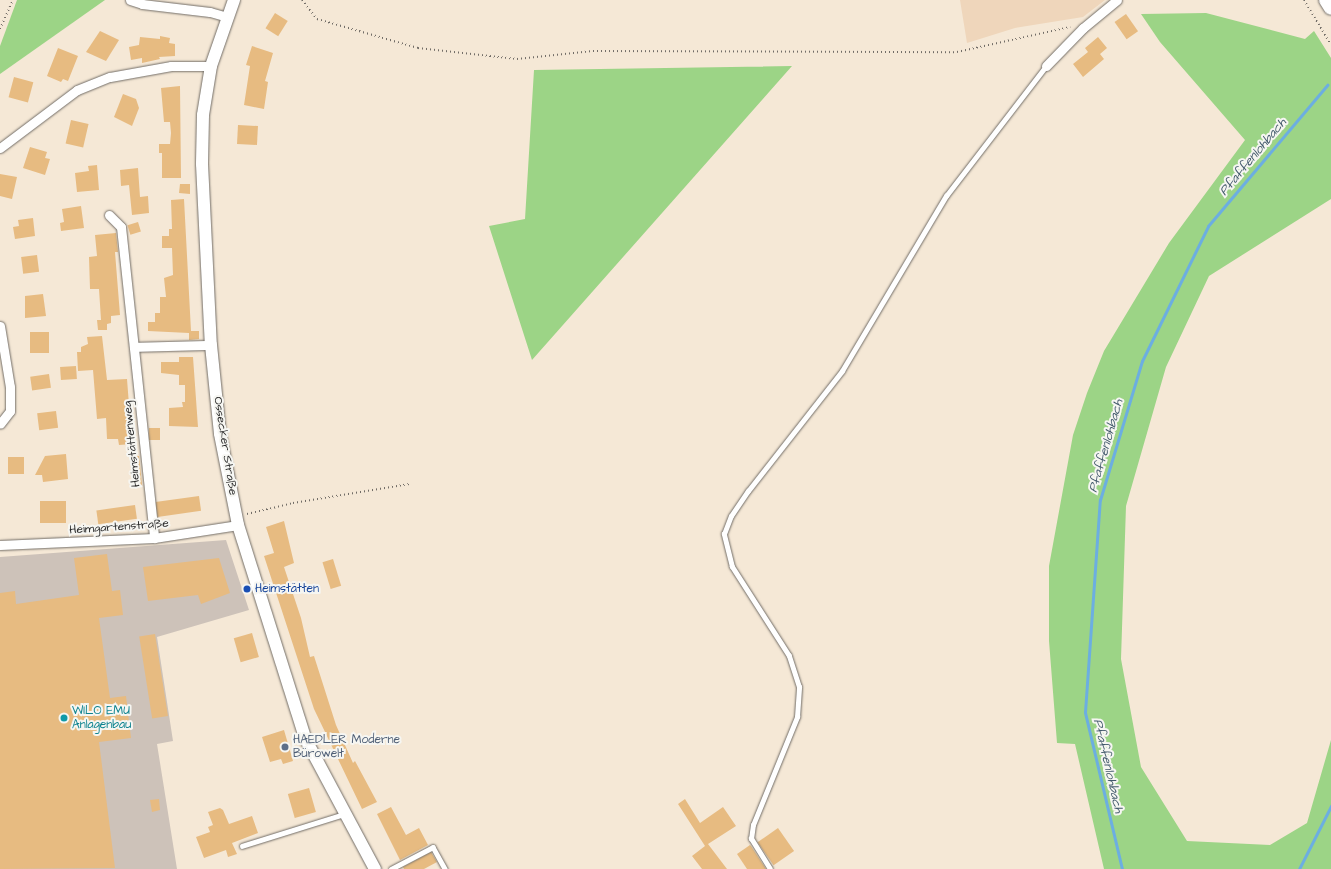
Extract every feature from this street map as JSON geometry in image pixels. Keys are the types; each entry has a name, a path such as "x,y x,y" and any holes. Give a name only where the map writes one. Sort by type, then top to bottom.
{"main road":[{"path":"1326,0 1331,8"}],"street":[{"path":"130,0 142,4 210,12 227,17"},
{"name":"Ossecker Straße","path":"234,0 211,66 203,115 202,164 211,345 220,434 238,525 305,738 375,869"},
{"path":"1046,66 1083,28 1117,0"},
{"path":"0,148 77,90 110,77 172,66 211,66"},
{"name":"Heimstättenweg","path":"109,216 121,227 154,538"},
{"path":"0,326 10,387 10,405 7,415 0,424"},
{"path":"134,347 211,345"},
{"name":"Heimgartenstraße","path":"0,545 154,538 238,525"}],"lane":[{"path":"770,869 751,839 753,825 797,717 799,687 789,656 732,567 726,547 726,528 748,491 842,371 946,196 1046,66"},
{"path":"242,846 345,813"},
{"path":"391,869 433,846 445,869"}],"path":[{"path":"0,29 13,0"},
{"path":"302,0 317,19 418,48 517,59 593,51 957,52 1054,30 1076,26 1083,28"},
{"path":"1304,0 1331,45"},
{"path":"261,511 293,503 409,484"}],"shaded area":[{"path":"960,0 1105,0 1083,17 1015,28 967,43"},
{"path":"226,540 249,610 157,637 173,741 157,744 177,869 0,869 0,557"}],"green space":[{"path":"17,0 105,0 0,74 0,46"},
{"path":"1206,13 1305,39 1314,31 1331,58 1331,199 1209,276 1166,367 1126,506 1121,659 1141,767 1187,841 1270,845 1307,823 1331,740 1331,869 1104,869 1075,744 1057,743 1049,641 1049,566 1073,435 1087,393 1104,351 1169,243 1245,140 1160,42 1141,14"},
{"path":"792,66 532,360 489,226 525,219 534,70"}],"building":[{"path":"275,13 288,21 278,36 265,28"},
{"path":"1126,14 1138,31 1127,39 1115,22"},
{"path":"100,31 119,40 106,61 86,52"},
{"path":"160,36 170,38 169,43 175,44 175,56 159,57 160,59 142,63 142,58 131,60 129,47 139,45 140,37 160,39"},
{"path":"1098,37 1107,48 1100,54 1104,59 1083,77 1073,64 1088,52 1085,48"},
{"path":"252,46 273,53 265,81 268,82 264,109 244,105 250,66 246,65"},
{"path":"58,48 78,56 68,81 63,79 61,82 47,76"},
{"path":"14,77 33,82 28,102 9,97"},
{"path":"180,86 181,178 162,178 162,153 159,153 159,144 170,144 171,133 170,122 164,122 161,88"},
{"path":"123,94 136,99 139,108 132,126 114,117"},
{"path":"71,120 89,124 83,147 66,143"},
{"path":"238,125 258,126 257,145 237,144"},
{"path":"30,147 47,152 45,158 50,159 45,175 23,168"},
{"path":"97,165 99,190 77,192 75,173 89,171 88,166"},
{"path":"138,168 140,197 148,196 149,213 132,215 129,185 121,186 120,170"},
{"path":"0,174 17,177 12,199 0,196"},
{"path":"180,184 190,184 190,194 179,193"},
{"path":"184,199 191,331 199,331 199,339 189,340 189,333 148,331 148,322 155,322 155,313 160,313 160,297 166,297 164,278 173,275 172,248 162,248 162,236 169,236 169,229 172,229 171,200"},
{"path":"81,206 84,228 61,231 60,223 64,222 62,209"},
{"path":"33,218 35,236 15,239 13,227 19,226 18,220"},
{"path":"138,222 141,232 130,235 127,225"},
{"path":"116,233 118,252 115,252 120,315 111,316 111,323 107,324 107,330 98,330 97,320 101,320 99,289 90,289 89,257 97,256 95,235"},
{"path":"37,255 39,272 23,274 21,257"},
{"path":"43,294 46,316 25,318 25,296"},
{"path":"30,332 49,332 49,353 30,353"},
{"path":"102,336 107,380 127,379 132,444 119,445 118,439 107,439 106,418 97,419 93,370 78,371 77,352 81,352 81,347 88,344 87,337"},
{"path":"179,357 193,357 198,427 169,426 169,408 183,407 182,402 185,402 185,385 179,385 179,375 161,373 161,362 179,362"},
{"path":"76,366 77,379 61,380 60,367"},
{"path":"49,374 51,388 32,391 30,377"},
{"path":"56,411 58,428 39,430 37,413"},
{"path":"149,428 160,428 160,440 149,440"},
{"path":"66,454 68,479 43,482 42,475 35,475 45,456"},
{"path":"139,456 142,485 133,486 130,457"},
{"path":"8,457 24,457 24,474 8,474"},
{"path":"199,496 201,511 158,517 155,502"},
{"path":"40,501 66,501 66,523 40,523"},
{"path":"135,505 137,519 98,524 96,510"},
{"path":"284,521 294,563 284,567 301,618 310,657 314,656 336,725 353,763 355,761 377,802 362,809 314,709 264,556 274,553 266,527"},
{"name":"WILO EMU Anlagenbau","path":"107,554 112,591 120,590 123,615 99,618 110,698 126,696 131,738 99,742 115,868 0,869 0,593 15,591 16,604 79,595 74,558"},
{"path":"219,558 230,593 201,604 198,595 148,601 143,567"},
{"path":"333,559 341,586 331,589 322,562"},
{"path":"252,633 259,657 241,662 234,638"},
{"path":"155,634 168,716 152,718 139,637"},
{"path":"284,730 293,761 283,764 281,759 270,762 262,737"},
{"path":"309,788 316,812 295,818 288,794"},
{"path":"159,799 160,810 152,812 150,800"},
{"path":"685,799 700,823 723,807 736,826 708,844 727,869 702,869 692,856 705,846 678,804"},
{"path":"391,807 406,835 419,828 428,845 400,860 377,814"},
{"path":"220,808 223,810 229,824 252,816 258,833 232,843 237,854 228,857 226,850 204,858 196,837 210,832 208,827 213,825 208,812"},
{"path":"778,828 794,851 774,865 758,842"},
{"path":"750,845 766,869 747,869 737,854"},
{"path":"431,852 437,862 424,869 404,869 403,867"}],"waterway":[{"name":"Pfaffenlohbach","path":"1122,869 1085,712 1100,500 1142,361 1208,226 1327,85"},
{"path":"1299,869 1331,806"}],"place":[{"name":"Heimstätten","path":"247,589"},
{"name":"WILO EMU Anlagenbau","path":"64,718"},
{"name":"HAEDLER Moderne Bürowelt","path":"285,747"}]}
